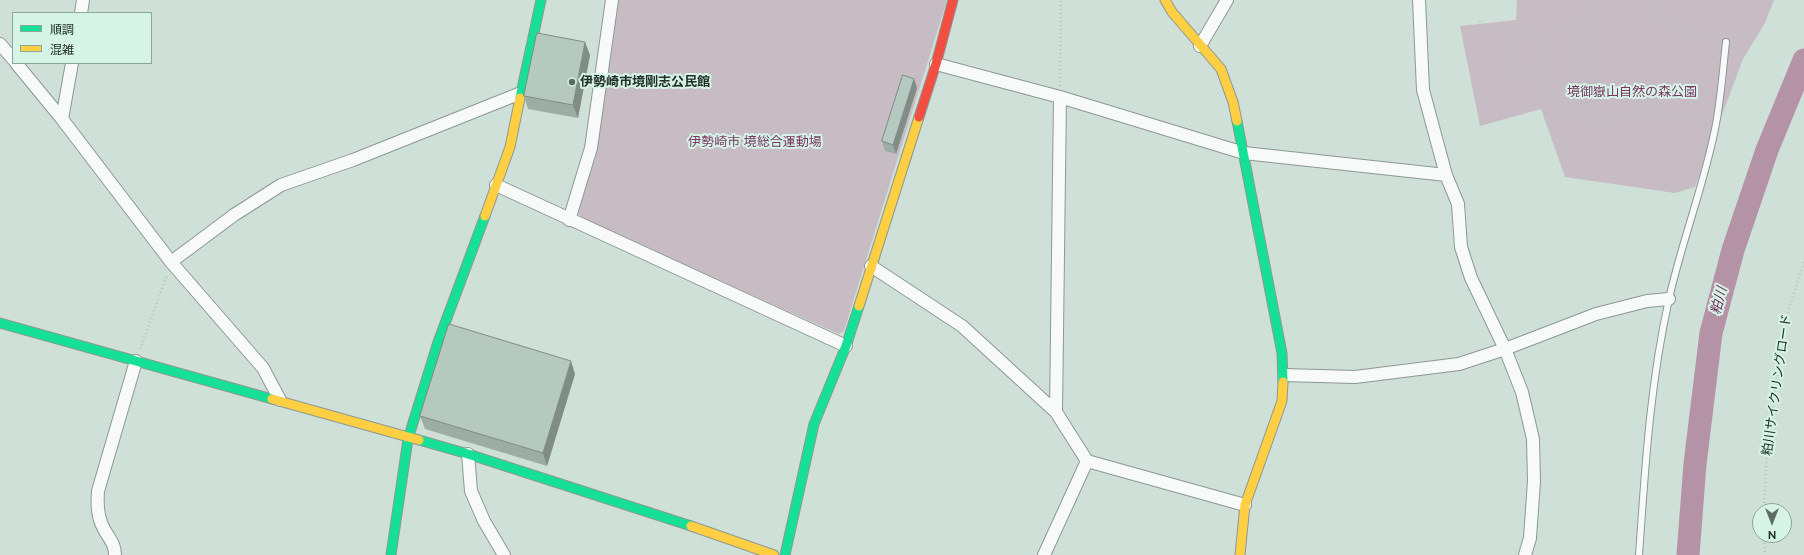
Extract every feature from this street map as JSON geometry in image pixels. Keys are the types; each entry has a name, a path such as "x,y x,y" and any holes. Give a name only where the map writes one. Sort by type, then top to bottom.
{"street":[{"path":"81,12 83,0"},
{"path":"391,555 408,439 438,342 510,147 541,0"},
{"path":"569,220 590,148 612,0"},
{"path":"785,555 814,424 846,346 936,64 953,0"},
{"path":"1165,0 1172,12 1220,69 1232,102 1244,153 1282,354 1284,375 1282,401 1245,505 1240,555"},
{"path":"1200,46 1227,0"},
{"path":"1419,0 1423,90 1446,175 1458,204 1461,247 1471,278 1505,349 1522,392 1533,439 1534,481 1530,538 1525,555"},
{"path":"0,44 12,58"},
{"path":"17,64 62,119 171,262 263,368 280,400"},
{"path":"62,119 72,64"},
{"path":"936,64 1060,97 1244,153 1446,175"},
{"path":"171,262 234,215 281,185 353,160 521,93"},
{"path":"1056,412 1060,97"},
{"path":"496,185 569,220 846,346"},
{"path":"871,266 962,326 1056,412 1087,461 1245,505"},
{"path":"1284,375 1355,377 1459,364 1505,349 1596,314 1647,301 1669,299"},
{"path":"0,323 280,400 408,439 468,454 774,555"},
{"path":"115,555 115,547 100,519 97,505 98,491 136,361"},
{"path":"468,454 471,491 484,521 504,555"},
{"path":"1044,555 1087,461"}],"lane":[{"path":"1639,555 1647,440 1652,393 1669,299 1700,190 1716,123 1726,42"}],"path":[{"path":"1060,97 1061,0"},
{"path":"1584,120 1584,23 1586,6 1589,0"},
{"path":"1648,0 1661,19 1675,26 1726,42"},
{"path":"1480,21 1480,26 1540,33 1548,33 1584,23"},
{"path":"1507,28 1511,74 1544,71"},
{"path":"1540,33 1547,96 1559,111 1584,120 1609,121 1646,111 1716,123"},
{"path":"136,361 171,262"},
{"name":"粕川サイクリングロード","path":"1764,503 1767,448 1778,365 1788,311 1804,262"},
{"path":"1764,543 1765,555"}],"green space":[{"name":"伊勢崎市 境総合運動場","path":"619,0 947,0 844,331 839,334 581,219 578,211 596,155"},
{"name":"境御嶽山自然の森公園","path":"1517,0 1774,0 1765,23 1743,59 1695,187 1675,193 1565,177 1541,109 1480,126 1460,26 1516,20"}],"building":[{"name":"伊勢崎市境剛志公民館","path":"537,33 585,42 573,105 524,96"},
{"path":"903,75 914,79 893,145 882,141"},
{"path":"449,324 571,361 543,453 420,416"}],"waterway":[{"name":"粕川","path":"1688,555 1695,464 1711,333 1733,250 1767,150 1804,60"}],"traffic: fast":[{"path":"520,98 541,0"},
{"path":"1237,121 1282,353 1283,382"},
{"path":"391,555 408,439 438,342 485,216"},
{"path":"785,555 814,424 846,346 859,306"},
{"path":"0,323 272,399"},
{"path":"419,440 468,454 691,526"}],"traffic: slow":[{"path":"1165,0 1172,12 1221,69 1233,102 1237,121"},
{"path":"485,216 510,147 520,98"},
{"path":"859,306 919,117"},
{"path":"1240,555 1245,505 1282,401 1283,382"},
{"path":"272,399 419,440"},
{"path":"691,526 774,555"}],"traffic: jam":[{"path":"919,117 936,64 953,0"}],"place":[{"name":"伊勢崎市境剛志公民館","path":"572,82"}]}
